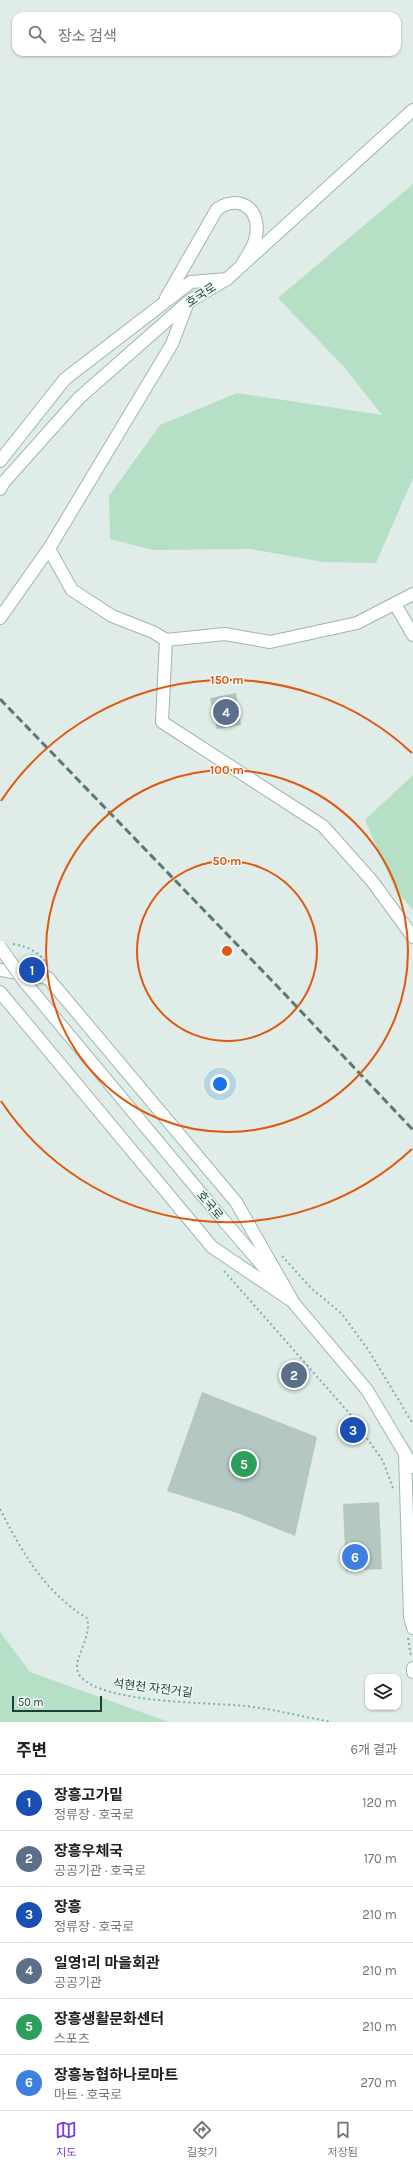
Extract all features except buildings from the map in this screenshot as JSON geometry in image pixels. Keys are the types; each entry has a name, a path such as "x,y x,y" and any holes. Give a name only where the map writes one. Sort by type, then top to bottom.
{"street":[{"name":"호국로","path":"0,490 4,482 79,398 188,302 227,279 413,110"},
{"path":"163,303 218,209 227,202 240,202 252,209 257,220 255,240 242,265"},
{"path":"0,461 65,379 191,282 227,279"},
{"path":"1,613 49,549 172,344 188,302"},
{"path":"49,549 72,590 112,616 153,632 166,640 224,634 270,642 357,623 413,594"},
{"path":"395,604 413,635"},
{"path":"166,640 162,722 323,826 372,881 413,937"},
{"name":"호국로","path":"0,947 24,981 367,1390 405,1451 413,1467"},
{"path":"0,970 48,978 236,1202 292,1300"},
{"path":"0,992 212,1247 292,1300"},
{"path":"405,1451 410,1631"},
{"path":"410,1616 413,1603"}],"path":[{"path":"221,1268 350,1414 383,1461 396,1496"},
{"name":"석현천 자전거길","path":"0,1510 20,1548 43,1582 86,1618 89,1626 77,1666 80,1675 94,1686 111,1693 146,1698 246,1706 332,1722"},
{"path":"410,1631 413,1670"}],"green space":[{"path":"413,184 413,478 376,563 323,562 251,549 153,550 110,539 109,496 160,425 237,393 382,415 344,367 278,298"},
{"path":"413,775 413,910 395,889 365,820"},
{"path":"0,1632 30,1672 169,1722 0,1722"}],"railway":[{"path":"0,699 279,988 413,1130"}],"place":[{"name":"일영1리 마을회관","path":"226,712"},
{"name":"장흥고가밑","path":"32,970"},
{"name":"장흥우체국","path":"294,1375"},
{"name":"장흥","path":"353,1430"},
{"name":"장흥생활문화센터","path":"244,1464"},
{"name":"장흥농협하나로마트","path":"355,1557"}]}
